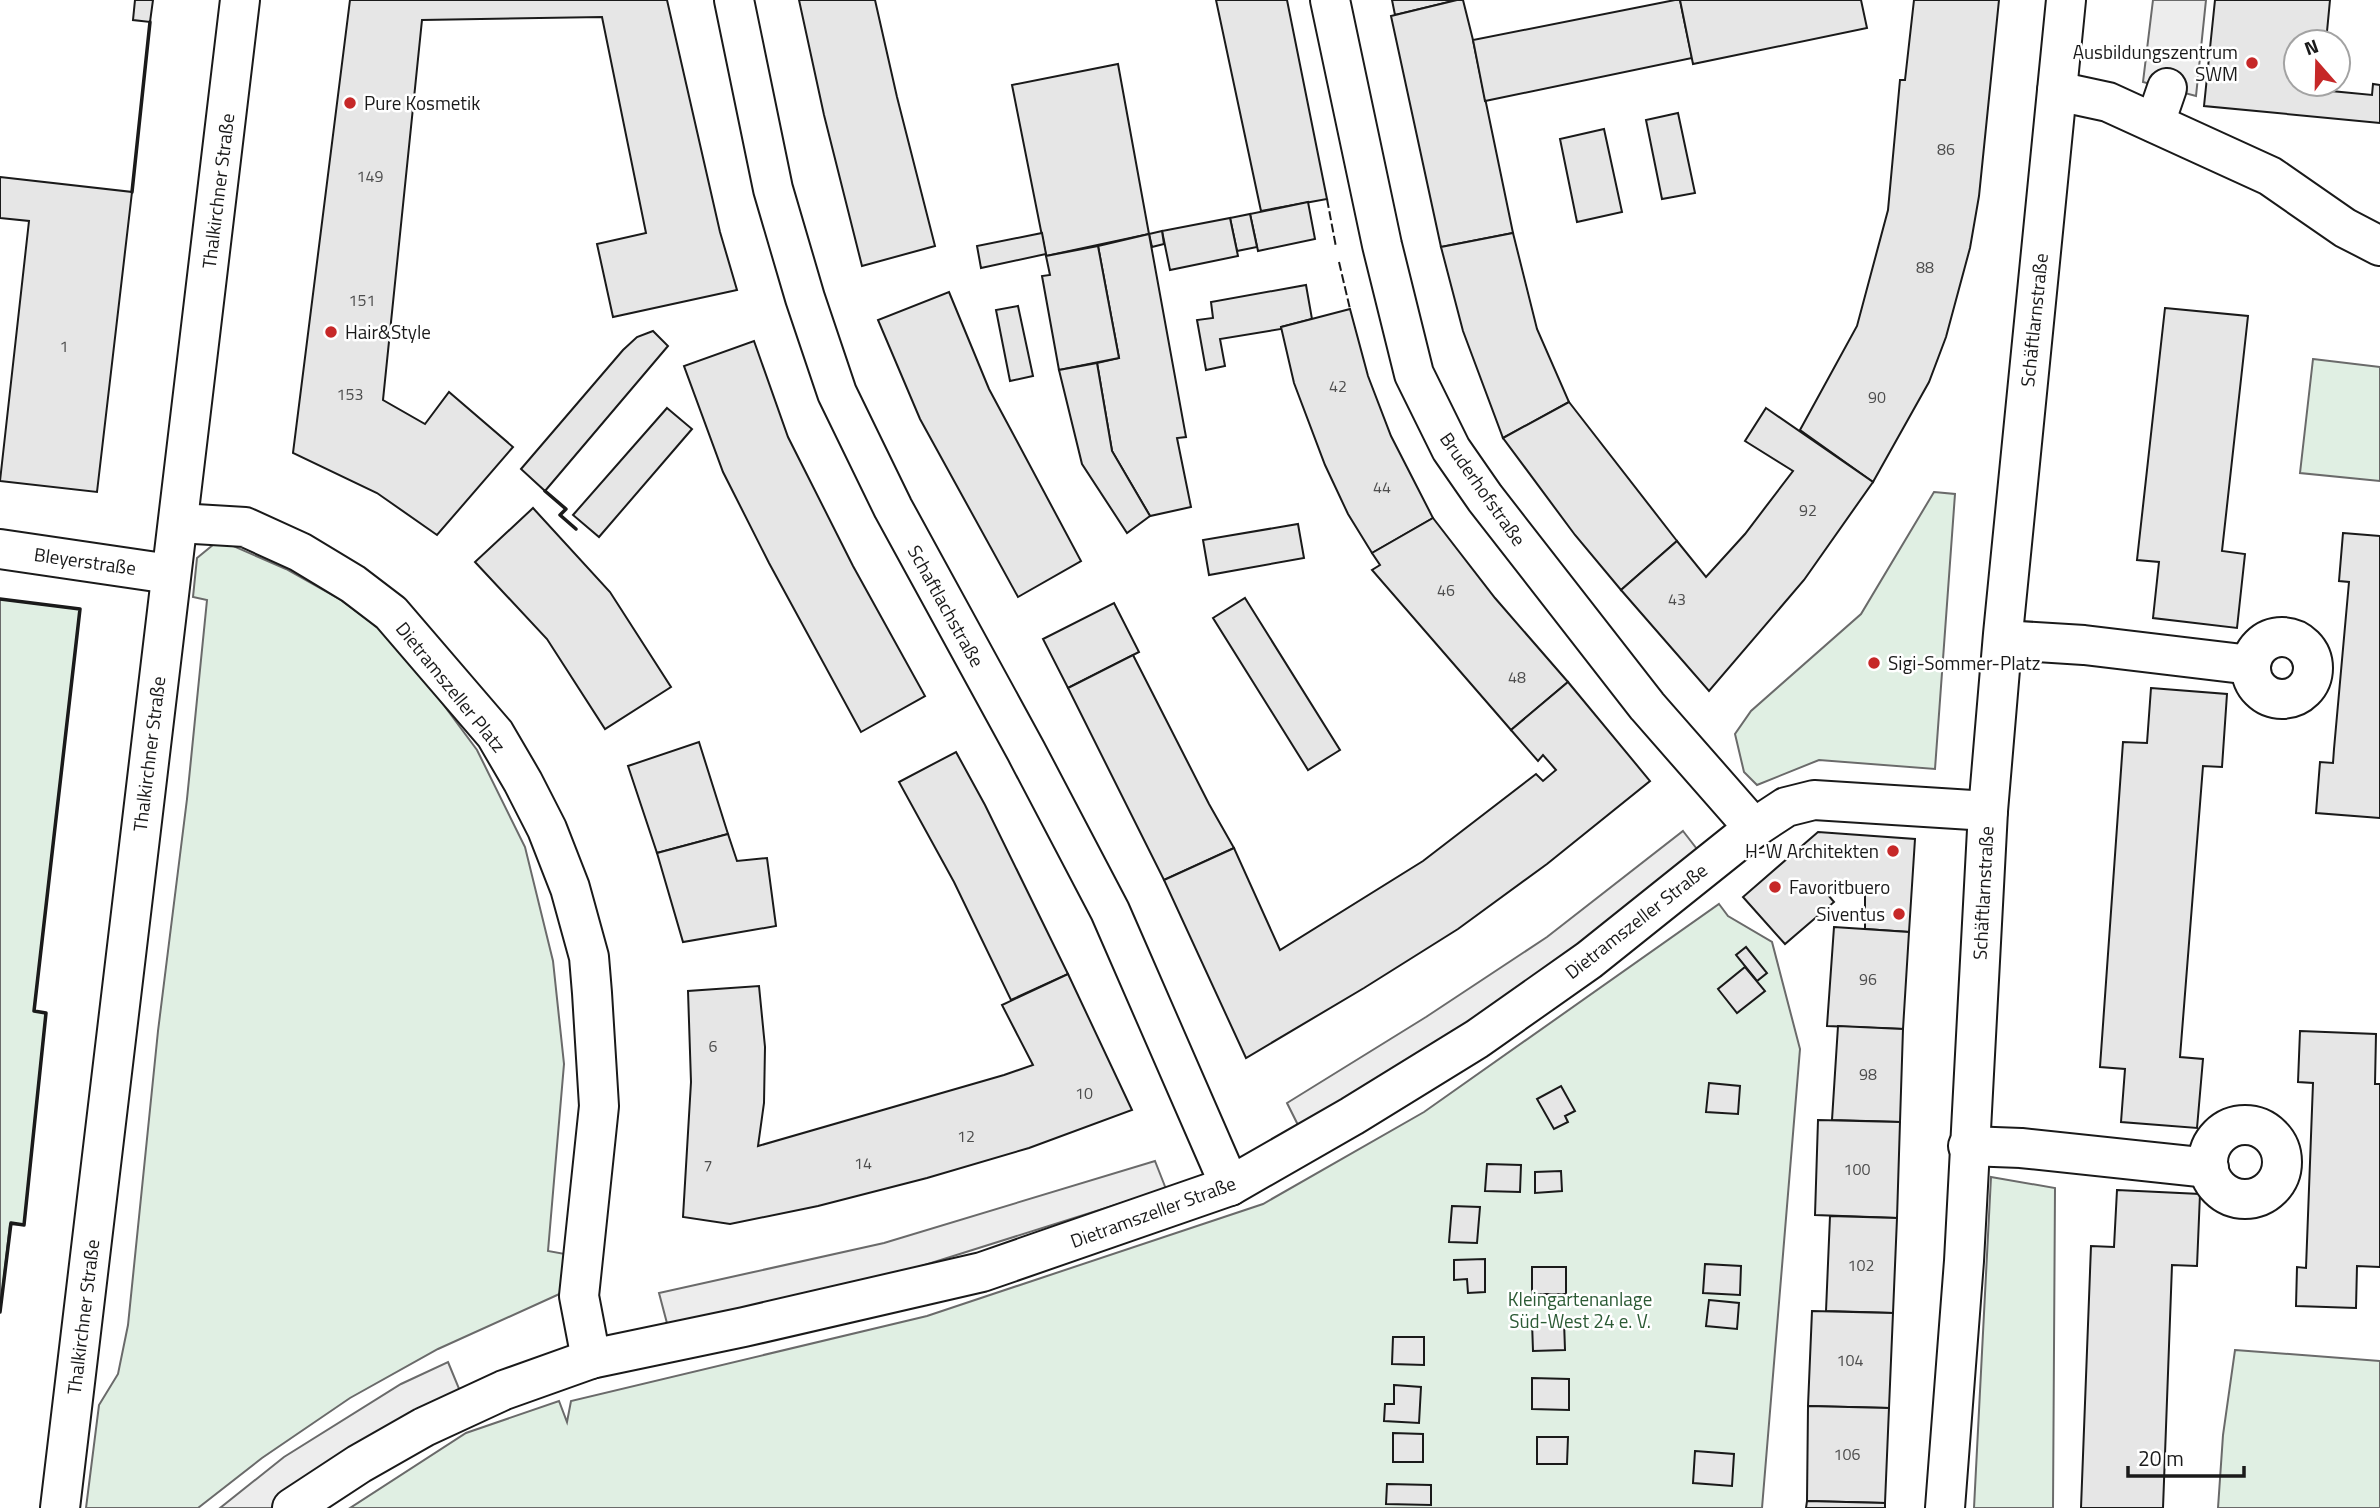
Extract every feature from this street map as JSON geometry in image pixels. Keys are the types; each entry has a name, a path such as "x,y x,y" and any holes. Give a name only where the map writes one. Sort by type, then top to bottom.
{"street":[{"name":"Thalkirchner Straße","path":"60,1508 240,0"},
{"name":"Schaftlachstraße","path":"734,0 773,188 805,298 837,393 892,508 1026,751 1110,911 1230,1186"},
{"name":"Bruderhofstraße","path":"1330,0 1382,245 1414,374 1451,449 1485,498 1647,706 1754,828"},
{"name":"Schäftlarnstraße","path":"1945,1508 1964,1261 1968,1146 1988,811 2066,0"},
{"path":"2057,91 2108,102 2161,105 2345,228 2380,246"},
{"name":"Dietramszeller Platz","path":"178,523 245,527 300,552 353,584 391,613 495,734 547,829 570,888 589,957 599,1106 579,1296 591,1359"},
{"name":"Bleyerstraße","path":"0,549 170,574"},
{"path":"2003,640 2073,644 2251,665"},
{"name":"Dietramszeller Straße","path":"292,1508 359,1464 424,1427 504,1390 591,1359 744,1328 982,1272 1230,1186 1352,1116 1477,1039 1589,960 1754,828 1786,807 1814,800 1988,811"},
{"path":"1968,1146 2021,1148 2209,1168"}],"green space":[{"path":"2313,359 2380,367 2380,481 2300,473"},
{"name":"Sigi-Sommer-Platz","path":"1934,492 1955,494 1935,769 1819,760 1757,785 1744,772 1735,734 1751,711 1861,614"},
{"path":"219,540 225,540 286,569 341,600 384,632 477,750 525,847 553,961 564,1064 548,1251 565,1254 566,1291 438,1349 350,1398 262,1458 198,1508 86,1508 99,1405 118,1374 128,1325 207,600 193,597 197,558"},
{"path":"0,599 80,609 34,1011 46,1013 24,1225 10,1224 0,1312"},
{"name":"Kleingartenanlage Süd-West 24 e. V.","path":"1719,904 1728,916 1772,942 1800,1049 1762,1508 350,1508 466,1433 559,1401 567,1422 571,1401 927,1316 1263,1204 1424,1112"},
{"path":"1991,1177 2055,1188 2053,1508 1974,1508"},
{"path":"2235,1350 2380,1361 2380,1508 2218,1508 2223,1435"}],"shaded area":[{"path":"2153,0 2206,0 2196,96 2143,82"},
{"path":"1683,831 1700,853 1559,962 1444,1039 1299,1127 1287,1103 1426,1017 1547,937"},
{"path":"1155,1161 1166,1189 893,1275 668,1327 659,1293 884,1243"},
{"path":"448,1362 460,1391 299,1487 271,1508 220,1508 284,1457 401,1384"}],"building":[{"path":"135,0 153,0 150,22 133,20"},
{"path":"350,0 667,0 720,232 737,290 613,317 597,244 646,233 602,17 422,20 383,400 425,424 449,392 513,447 437,535 377,493 293,453"},
{"path":"799,0 875,0 935,246 862,266 824,115"},
{"path":"1216,0 1287,0 1327,199 1261,211"},
{"path":"1392,0 1457,0 1395,15"},
{"path":"1463,0 1473,40 1513,233 1441,247 1391,16"},
{"path":"1680,0 1692,58 1485,101 1473,40"},
{"path":"1680,0 1861,0 1867,28 1693,64"},
{"path":"1914,0 1999,0 1979,196 1970,248 1946,337 1929,382 1873,482 1800,430 1857,326 1888,210 1900,80 1905,80"},
{"name":"Ausbildungszentrum SWM","path":"2215,0 2330,0 2327,28 2282,28 2282,98 2352,98 2352,93 2372,95 2373,84 2380,85 2380,123 2204,106"},
{"path":"1118,64 1149,234 1046,256 1012,85"},
{"path":"1678,113 1695,193 1662,199 1646,120"},
{"path":"1604,129 1622,212 1577,222 1560,139"},
{"path":"0,177 132,192 97,492 0,481 29,221 0,218"},
{"path":"1308,202 1315,239 1258,251 1250,214"},
{"path":"1250,214 1257,247 1237,251 1230,218"},
{"path":"1230,218 1238,256 1170,270 1162,231"},
{"path":"1162,231 1164,244 1152,247 1149,234"},
{"path":"1042,233 1046,254 981,268 977,246"},
{"path":"1513,233 1537,329 1569,402 1503,438 1463,331 1441,247"},
{"path":"1149,234 1186,437 1177,438 1191,507 1150,516 1112,451 1097,363 1119,358 1098,246"},
{"path":"1098,246 1119,358 1059,370 1042,276 1050,275 1046,256"},
{"path":"1306,285 1312,319 1281,329 1220,339 1225,366 1206,370 1197,320 1213,318 1211,302"},
{"path":"949,292 989,389 1081,561 1018,597 920,419 878,320"},
{"path":"1018,306 1033,376 1010,381 996,310"},
{"path":"2165,308 2248,316 2222,551 2245,554 2237,628 2153,618 2159,562 2137,560"},
{"path":"1350,309 1368,376 1391,436 1433,518 1372,553 1348,514 1325,465 1294,383 1281,327"},
{"path":"653,331 668,346 545,491 521,469 623,350 637,337"},
{"path":"754,341 788,437 853,566 925,696 861,732 723,472 684,366"},
{"path":"1097,363 1112,451 1150,516 1127,533 1082,464 1059,370"},
{"path":"1569,402 1677,541 1621,590 1575,535 1503,438"},
{"path":"667,408 692,429 599,537 573,515"},
{"path":"1766,408 1873,482 1804,580 1709,691 1621,590 1677,541 1706,577 1745,534 1793,471 1745,441"},
{"path":"533,508 610,592 671,687 605,729 547,639 475,562"},
{"path":"1433,518 1495,598 1568,682 1511,730 1372,570 1380,565 1372,553"},
{"path":"1298,524 1304,558 1209,575 1203,540"},
{"path":"2343,533 2380,536 2380,818 2316,813 2320,762 2333,763 2349,582 2339,581"},
{"path":"1245,598 1340,750 1308,770 1213,618"},
{"path":"1114,603 1139,652 1068,688 1043,639"},
{"path":"1133,655 1234,848 1164,880 1068,688"},
{"path":"1568,682 1650,781 1547,864 1458,929 1246,1058 1164,880 1234,848 1280,950 1423,861 1536,774 1543,781 1556,770 1543,755 1538,761 1511,730"},
{"path":"2151,688 2227,694 2222,767 2203,766 2180,1057 2203,1059 2197,1128 2121,1122 2125,1069 2100,1067 2123,742 2147,743"},
{"path":"699,742 728,834 657,853 628,766"},
{"path":"956,752 1068,974 1011,1000 954,882 899,782"},
{"path":"1818,832 1915,839 1909,932 1865,929 1865,887 1841,885 1828,895 1834,902 1785,944 1743,897"},
{"path":"728,834 737,861 767,858 776,926 683,942 657,853"},
{"path":"1834,927 1909,932 1903,1029 1827,1026"},
{"path":"1746,947 1767,973 1757,981 1736,955"},
{"path":"1745,967 1765,991 1737,1013 1718,989"},
{"path":"1068,974 1132,1110 1029,1148 818,1206 730,1224 683,1217 691,1082 688,991 759,986 765,1047 764,1103 758,1146 1033,1065 1002,1005"},
{"path":"1838,1026 1903,1029 1900,1122 1832,1120"},
{"path":"2300,1031 2376,1034 2375,1084 2380,1084 2380,1267 2357,1266 2356,1308 2296,1306 2297,1267 2306,1268 2313,1083 2298,1082"},
{"path":"1709,1083 1740,1086 1738,1114 1706,1112"},
{"path":"1561,1086 1575,1111 1565,1116 1568,1122 1554,1129 1537,1099"},
{"path":"1818,1120 1900,1122 1897,1218 1815,1215"},
{"path":"1487,1164 1521,1165 1520,1192 1485,1191"},
{"path":"1561,1171 1562,1191 1535,1193 1535,1172"},
{"path":"2117,1190 2200,1194 2197,1266 2172,1265 2163,1508 2081,1508 2091,1246 2114,1247"},
{"path":"1452,1206 1480,1207 1477,1243 1449,1242"},
{"path":"1830,1216 1897,1218 1893,1313 1826,1311"},
{"path":"1485,1259 1485,1292 1468,1293 1467,1279 1454,1280 1454,1260"},
{"path":"1705,1264 1741,1266 1740,1295 1703,1293"},
{"path":"1532,1267 1566,1267 1566,1294 1532,1294"},
{"path":"1709,1300 1739,1303 1737,1329 1706,1326"},
{"path":"1812,1311 1893,1313 1889,1408 1808,1406"},
{"path":"1564,1321 1565,1350 1533,1351 1532,1322"},
{"path":"1393,1337 1424,1337 1424,1365 1392,1364"},
{"path":"1532,1378 1569,1379 1569,1410 1532,1409"},
{"path":"1394,1385 1421,1387 1419,1423 1384,1421 1385,1404 1394,1404"},
{"path":"1808,1406 1889,1408 1885,1503 1807,1501"},
{"path":"1393,1433 1423,1434 1423,1462 1393,1462"},
{"path":"1537,1437 1568,1437 1567,1464 1537,1464"},
{"path":"1695,1451 1734,1454 1732,1486 1693,1483"},
{"path":"1387,1484 1431,1485 1431,1505 1386,1504"},
{"path":"1807,1501 1885,1503 1885,1508 1806,1508"}],"fence":[{"path":"1327,199 1336,247"},
{"path":"1339,262 1350,309"}],"wall":[{"path":"132,192 150,22"},
{"path":"545,491 566,509 560,515 576,529"},
{"path":"0,599 80,609 34,1011 46,1013 24,1225 11,1223 0,1312"}],"place":[{"name":"Ausbildungszentrum SWM","path":"2252,63"},
{"name":"Pure Kosmetik","path":"350,103"},
{"name":"Hair&Style","path":"331,332"},
{"name":"Sigi-Sommer-Platz","path":"1874,663"},
{"name":"H-W Architekten","path":"1893,851"},
{"name":"Favoritbuero","path":"1775,887"},
{"name":"Siventus","path":"1899,914"}]}
